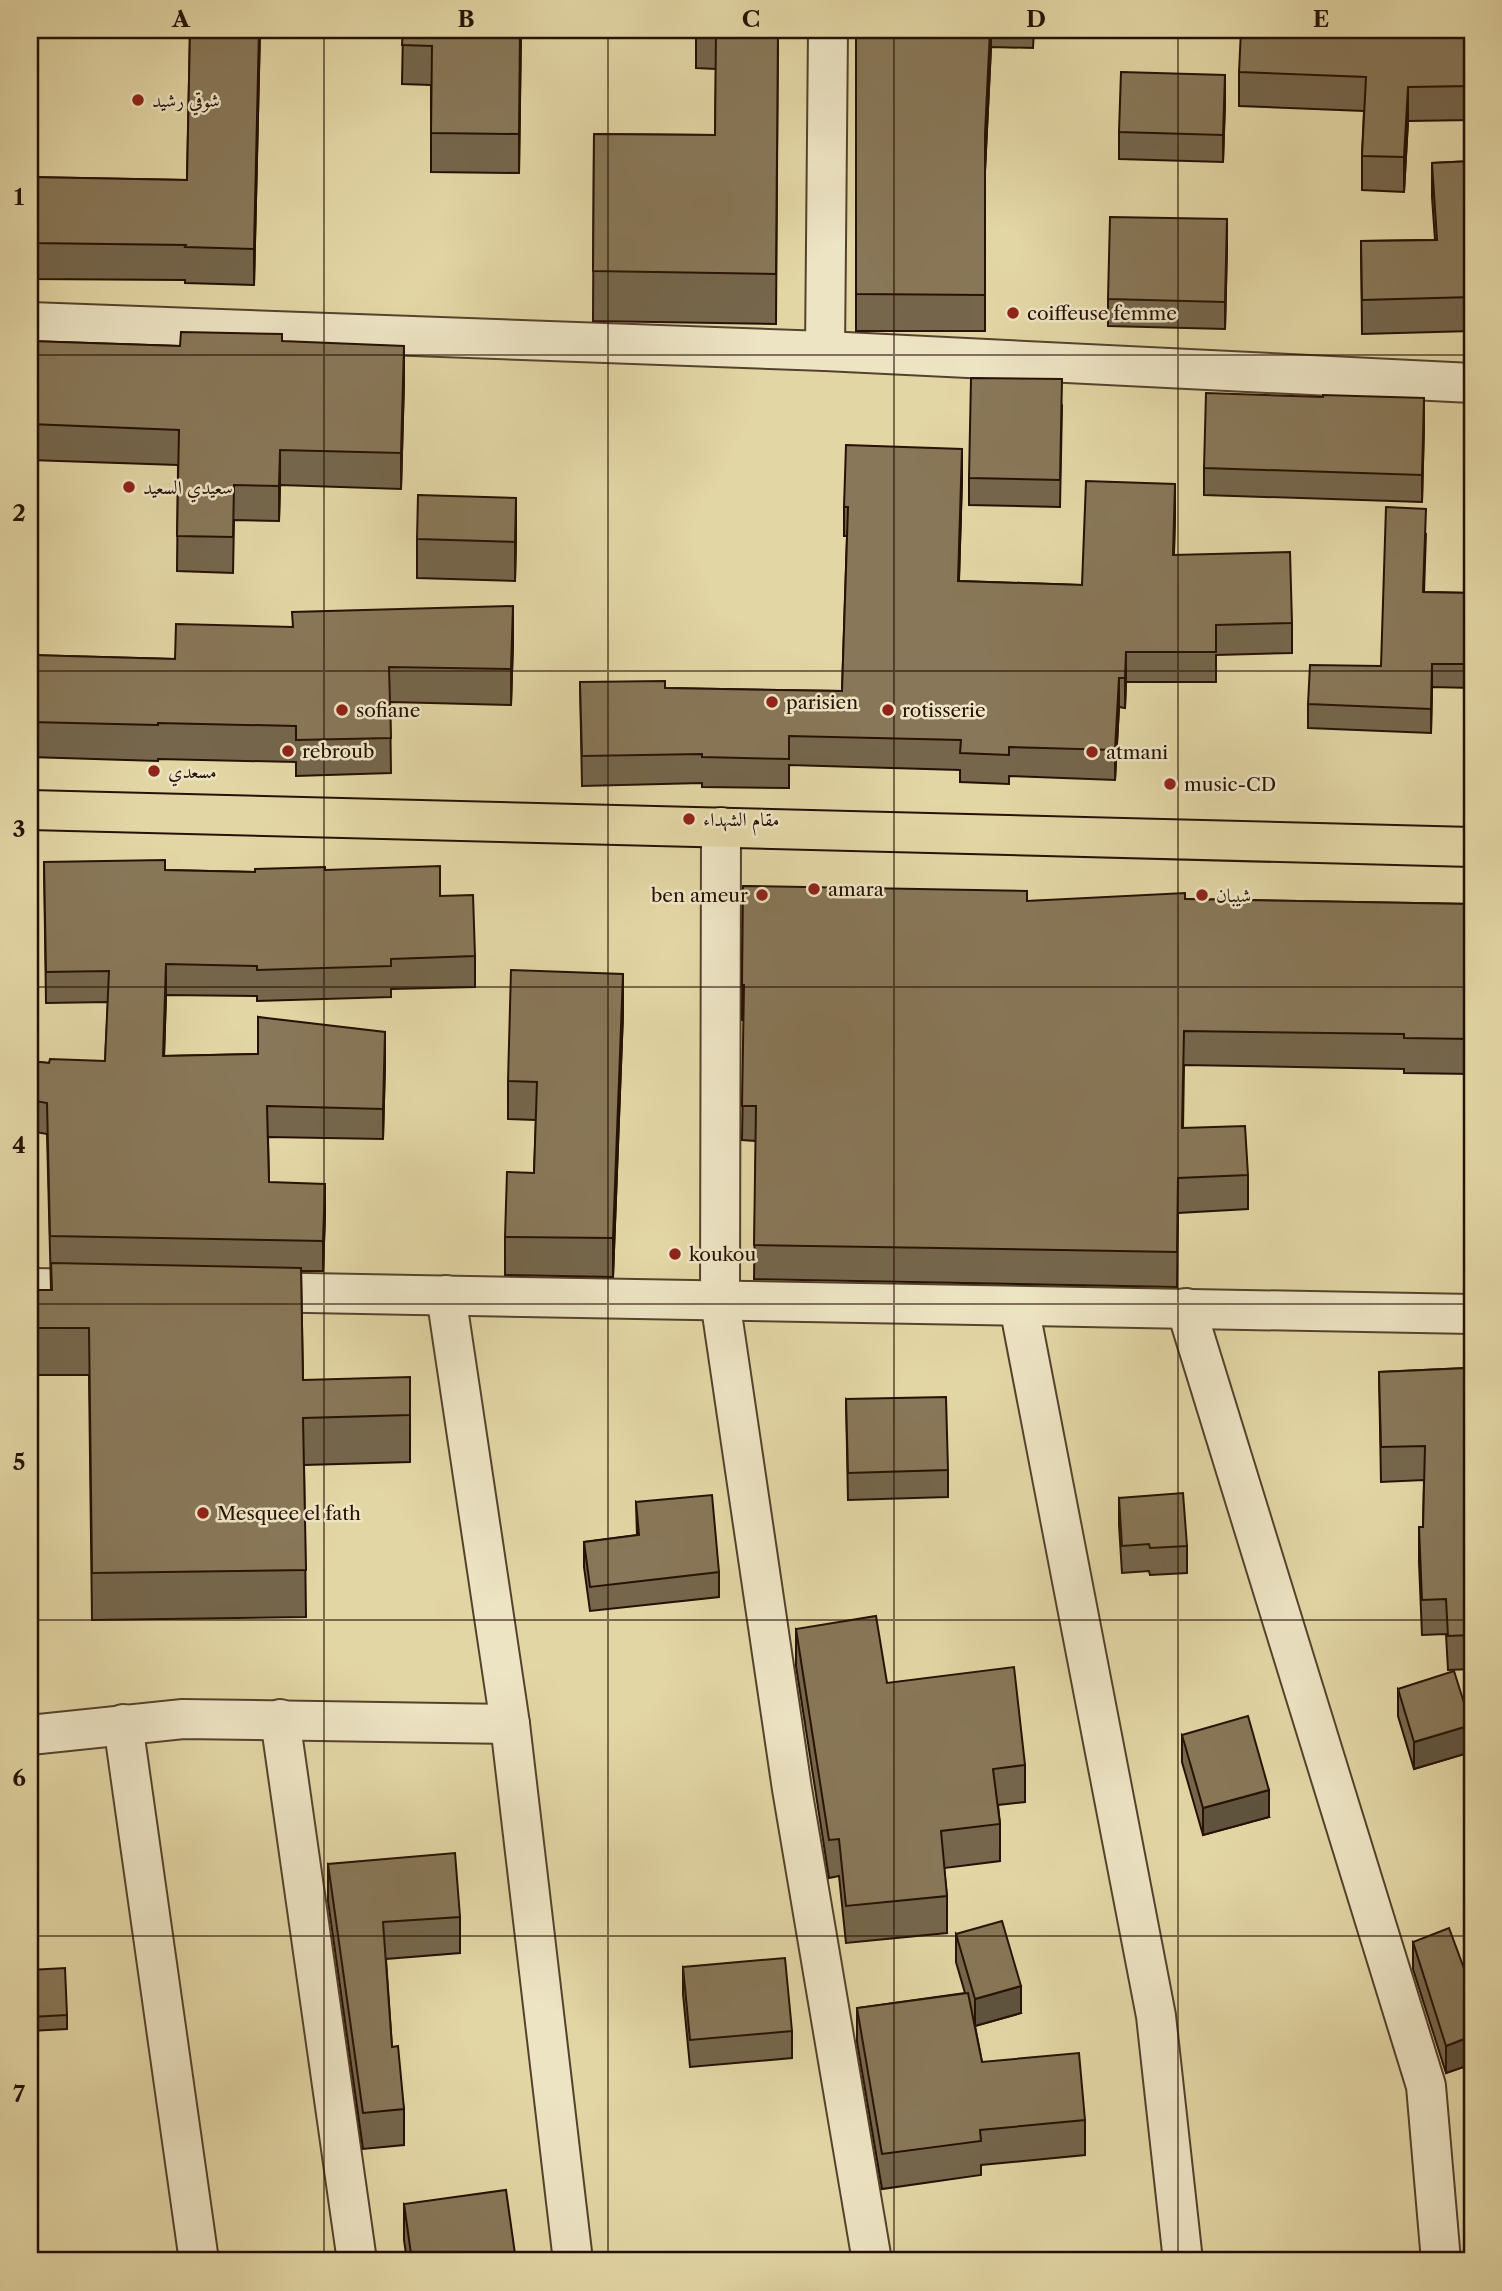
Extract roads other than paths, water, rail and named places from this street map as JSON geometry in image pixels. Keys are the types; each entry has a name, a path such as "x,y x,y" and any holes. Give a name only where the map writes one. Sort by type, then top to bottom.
{"main road":[{"path":"30,810 1472,847"}],"street":[{"path":"825,351 828,30"},
{"path":"30,322 825,351 1472,383"},
{"path":"721,827 720,1300 792,1789 872,2261"},
{"path":"30,1288 141,1290"},
{"path":"210,1291 1472,1314"},
{"path":"446,1295 510,1724 573,2261"},
{"path":"1019,1306 1156,2016 1183,2261"},
{"path":"1186,1308 1426,2085 1441,2261"},
{"path":"30,1735 183,1718 510,1724"},
{"path":"280,1719 356,2261"},
{"path":"123,1724 199,2261"}],"place":[{"name":"شوقي رشيد","path":"138,100"},
{"name":"coiffeuse femme","path":"1013,313"},
{"name":"سعيدي السعيد","path":"129,487"},
{"name":"parisien","path":"772,702"},
{"name":"sofiane","path":"342,710"},
{"name":"rotisserie","path":"888,710"},
{"name":"rebroub","path":"288,751"},
{"name":"atmani","path":"1092,752"},
{"name":"مسعدي","path":"154,771"},
{"name":"music-CD","path":"1170,784"},
{"name":"مقام الشهداء","path":"689,819"},
{"name":"amara","path":"814,889"},
{"name":"ben ameur","path":"762,895"},
{"name":"شيبان","path":"1202,895"},
{"name":"koukou","path":"675,1254"},
{"name":"Mesquee el fath","path":"203,1513"}]}
